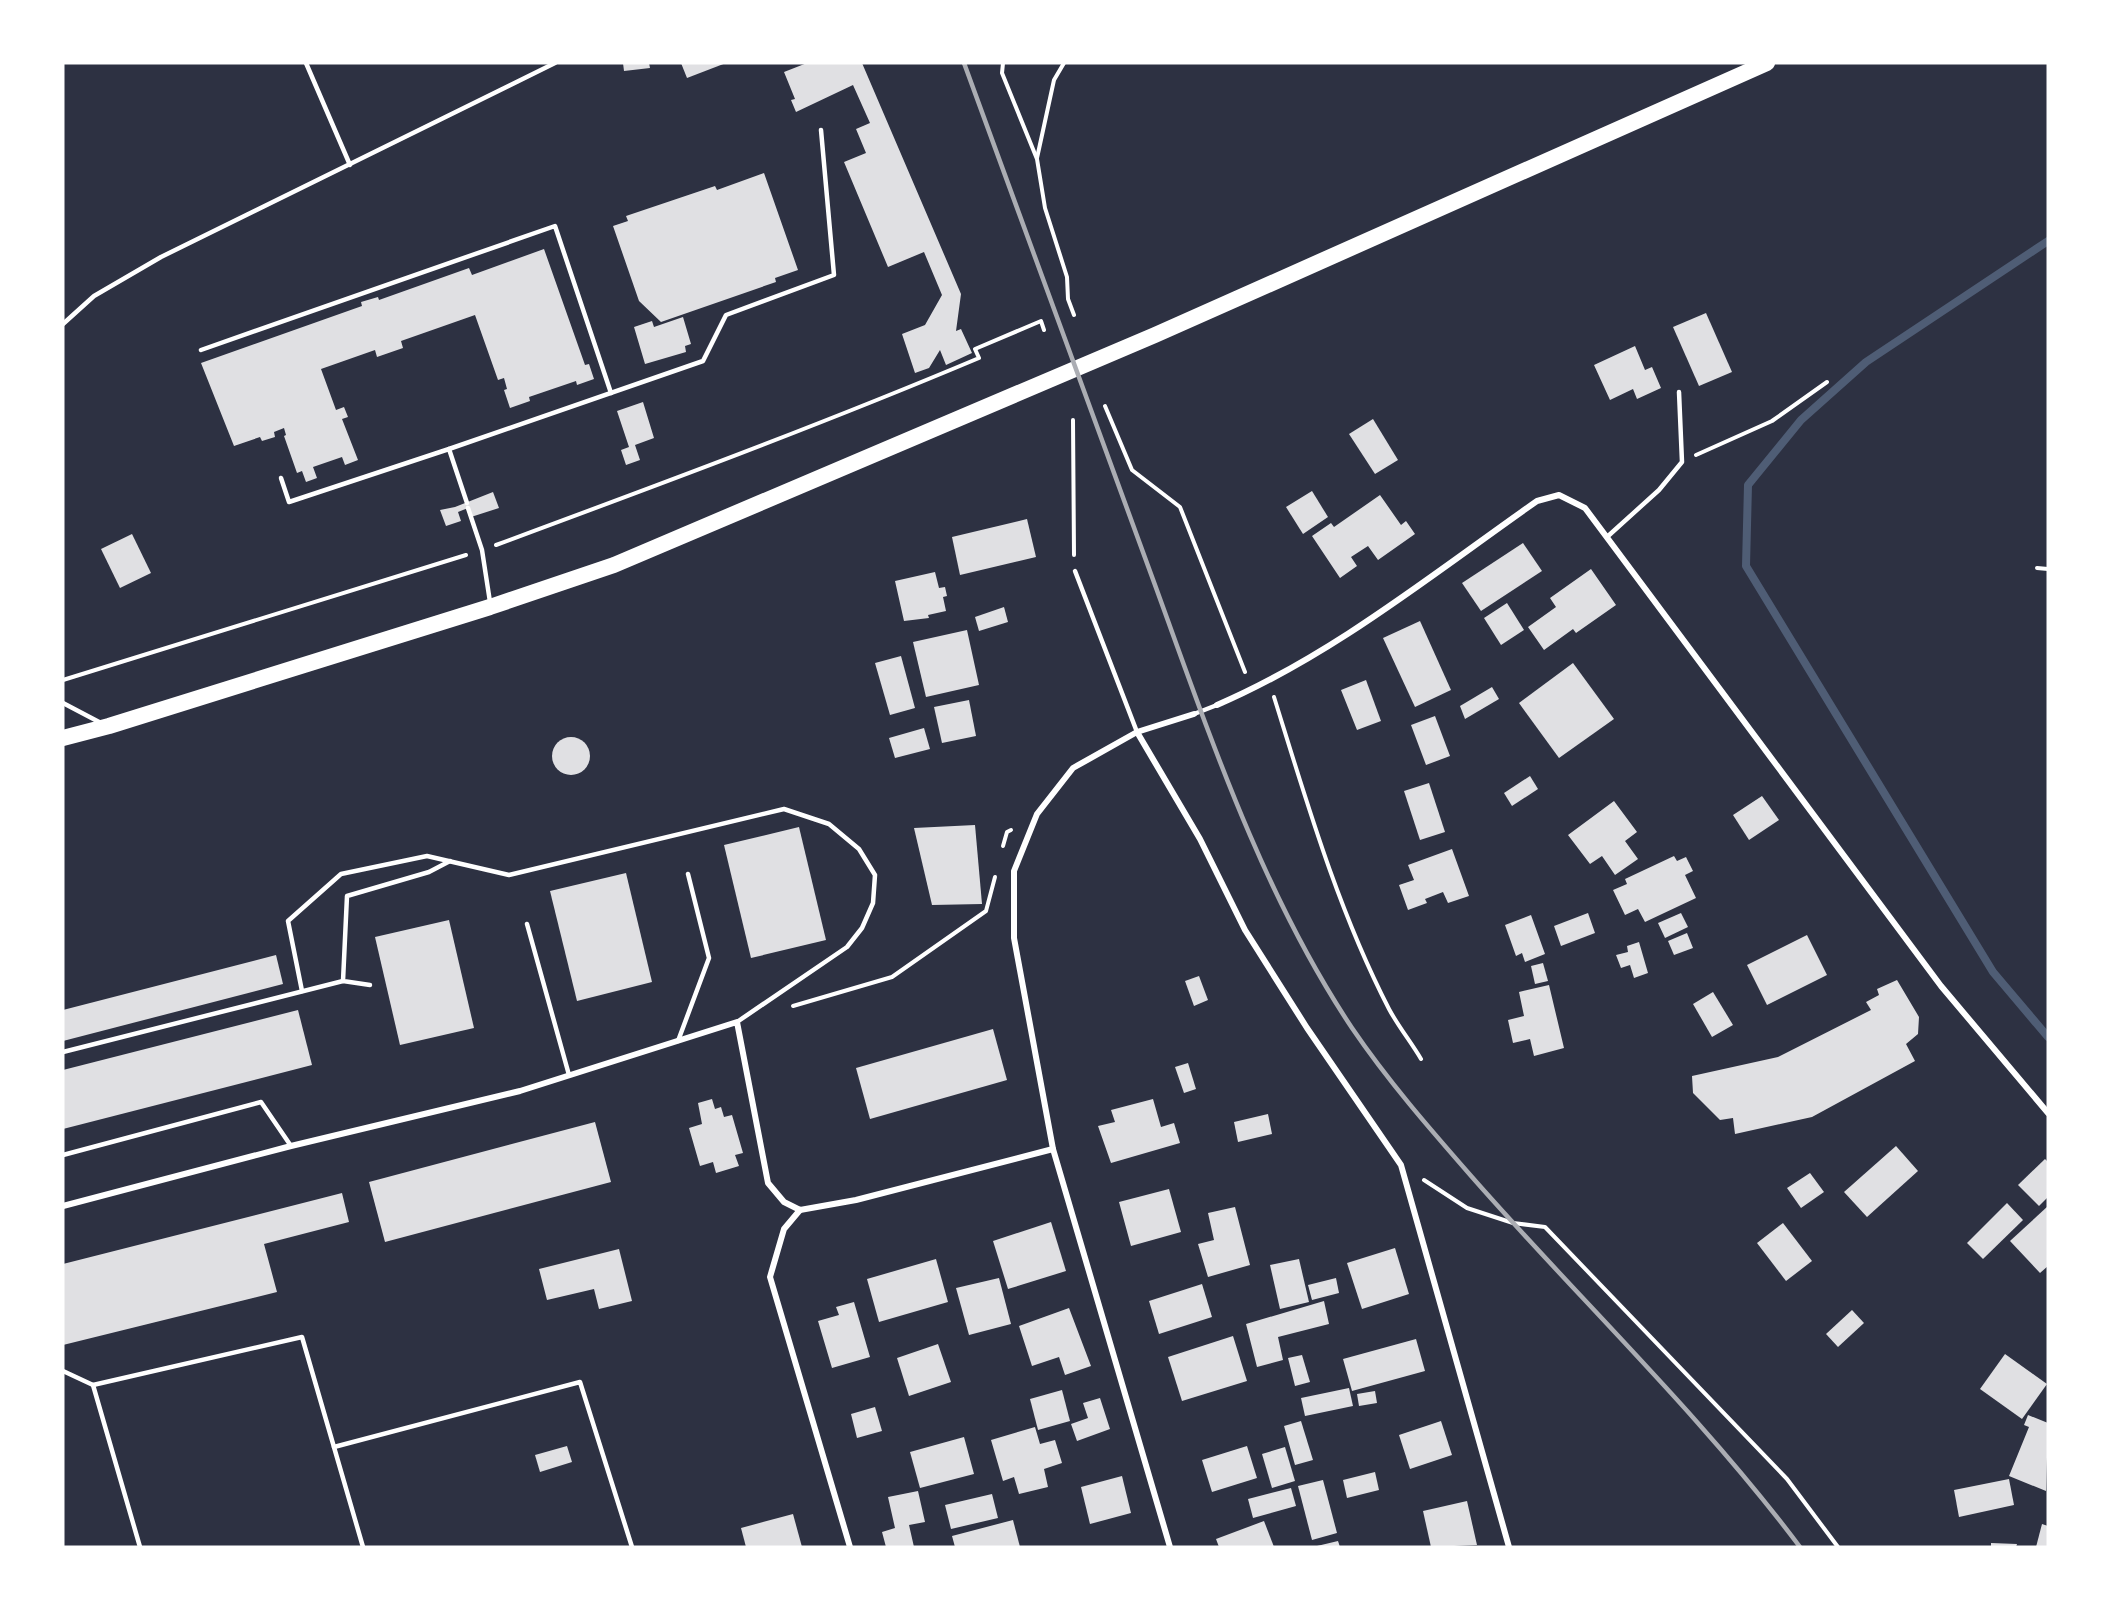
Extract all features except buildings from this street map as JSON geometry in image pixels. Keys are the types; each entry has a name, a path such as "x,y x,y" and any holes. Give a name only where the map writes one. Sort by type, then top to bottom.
{"highway":[{"path":"63,738 109,726 490,607 614,565 1155,335 1767,63"}],"street":[{"path":"1217,705 1269,682 1340,639 1537,501 1559,495 1586,508 1941,986 2048,1113"},
{"path":"1170,1547 1053,1149 1014,938 1014,871 1037,814 1073,768 1137,732 1194,714"},
{"path":"1137,732 1200,839 1245,930 1307,1028 1401,1165 1509,1547"},
{"path":"63,1206 291,1146 520,1091 737,1022 768,1183 783,1202 800,1210 856,1200 1053,1149"},
{"path":"800,1210 784,1229 770,1277 850,1547"}],"lane":[{"path":"306,63 350,165"},
{"path":"63,324 94,296 161,257 555,63"},
{"path":"281,478 289,502 449,450 704,361 726,315 834,275 821,130"},
{"path":"201,350 555,226 611,393"},
{"path":"1607,537 1659,490 1682,462 1678,392"},
{"path":"449,450 482,550 490,607"},
{"path":"1075,571 1137,732"},
{"path":"63,703 109,726"},
{"path":"1194,714 1217,705"},
{"path":"302,991 288,921 341,874 427,856 508,875 784,809 829,824 860,849 875,875 873,903 862,928 847,947 737,1022"},
{"path":"343,981 346,896 429,872 450,861"},
{"path":"678,1041 709,958 688,874"},
{"path":"527,924 569,1075"},
{"path":"63,1052 343,981 370,985"},
{"path":"63,1155 261,1102 291,1146"},
{"path":"63,1371 93,1385 303,1337 363,1547"},
{"path":"334,1446 580,1382 632,1547"},
{"path":"93,1385 140,1547"}],"path":[{"path":"1003,63 1002,73 1037,159 1045,208 1067,277 1068,299 1074,315"},
{"path":"1037,159 1054,80 1064,63"},
{"path":"63,680 482,550 716,464 882,399 979,358 975,349 1041,321 1044,330"},
{"path":"1682,462 1772,421 1827,382"},
{"path":"1105,406 1132,470 1180,507 1252,690"},
{"path":"1073,420 1072,532 1075,571"},
{"path":"2037,568 2048,569"},
{"path":"1269,682 1317,838 1346,916 1390,1011 1421,1059"},
{"path":"1000,855 1006,832 1037,814"},
{"path":"782,1009 892,978 986,912 998,866"},
{"path":"1401,1165 1467,1208 1513,1223 1545,1227 1787,1479 1838,1547"}],"waterway":[{"path":"2048,241 1866,362 1801,420 1748,485 1746,566 1993,972 2048,1037"}],"railway":[{"path":"964,63 1218,756 1265,868 1320,976 1366,1048 1425,1123 1513,1223 1681,1404 1762,1498 1800,1547"}]}
